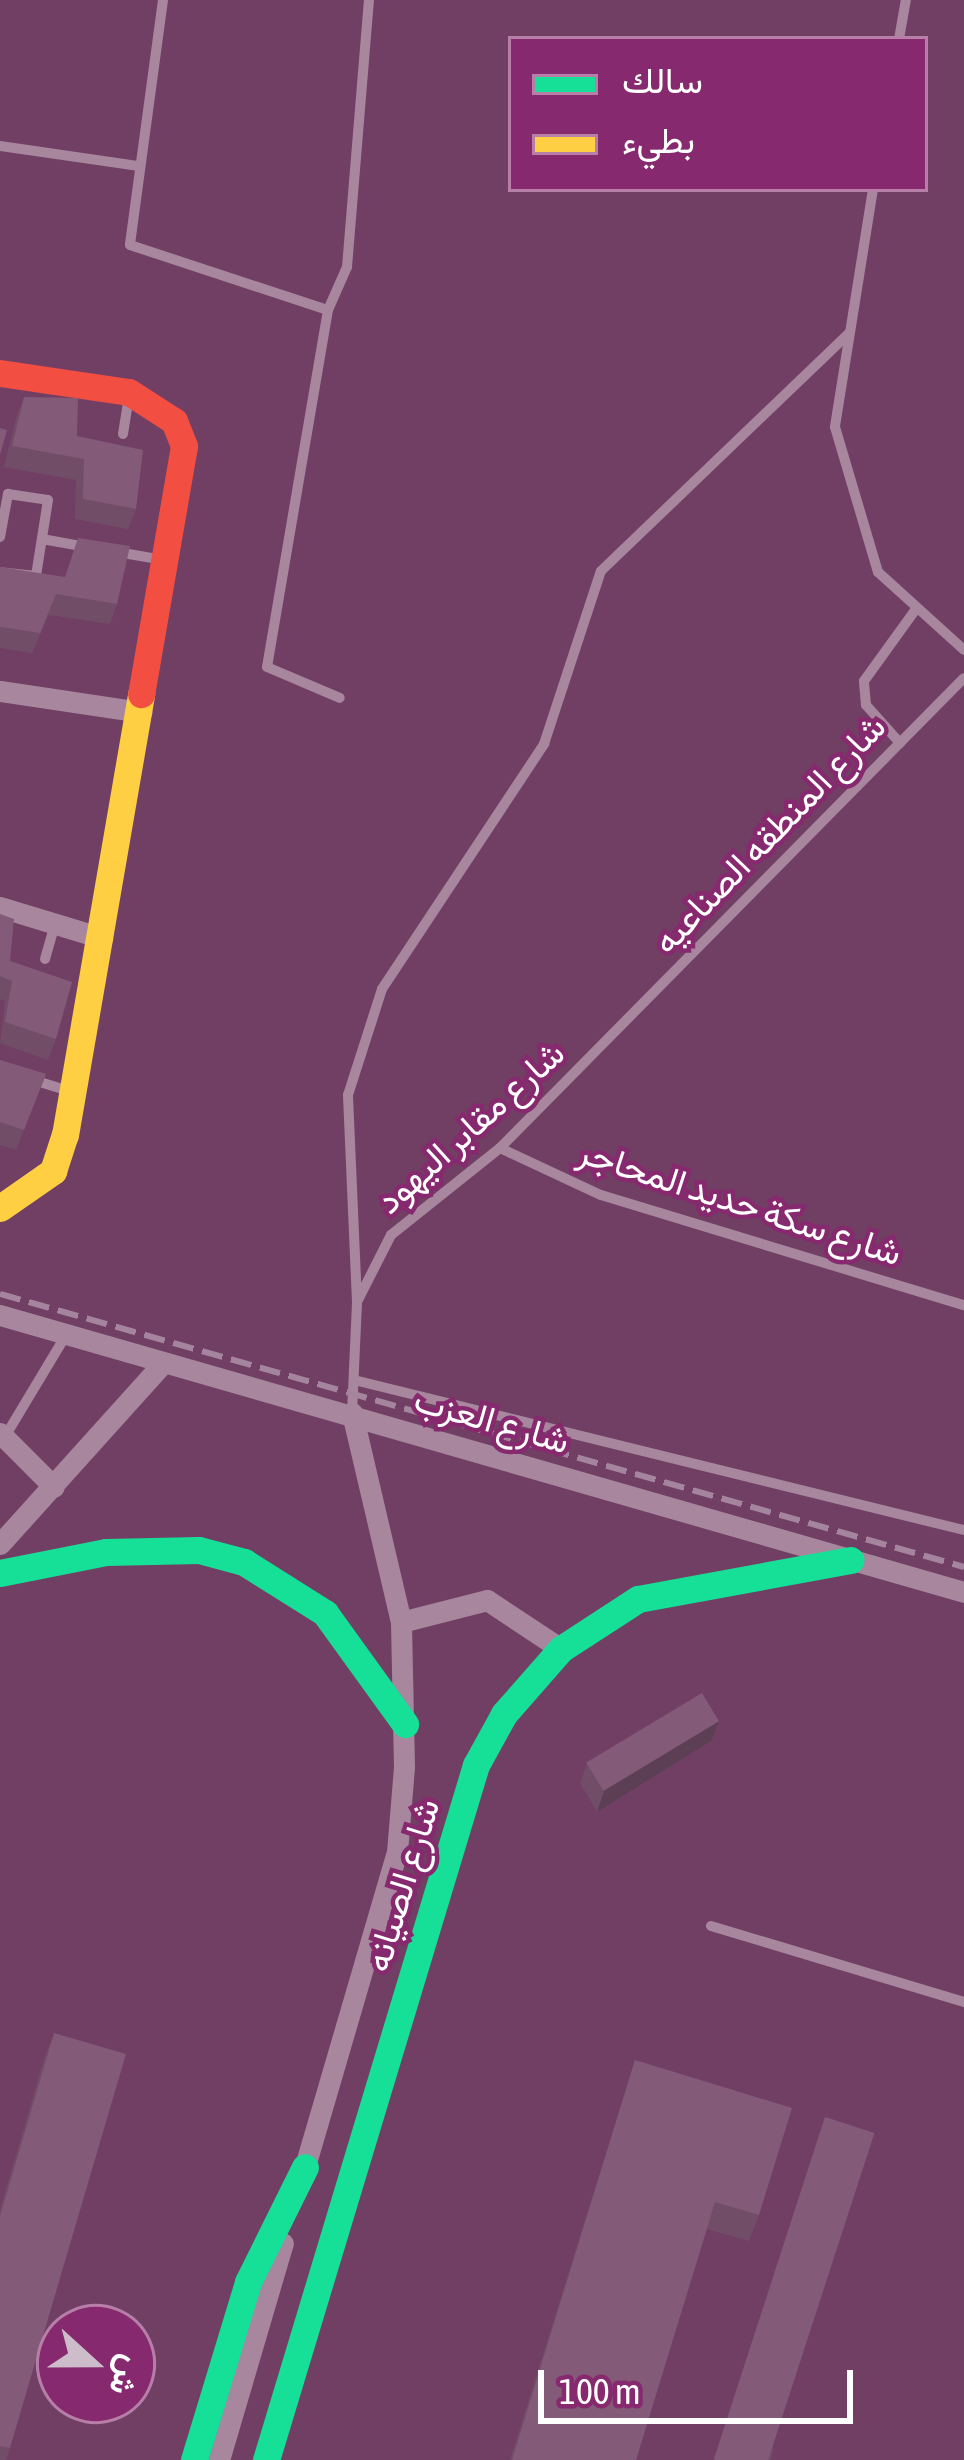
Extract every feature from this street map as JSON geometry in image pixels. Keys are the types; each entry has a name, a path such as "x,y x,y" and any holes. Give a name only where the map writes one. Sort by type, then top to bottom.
{"main road":[{"path":"0,374 129,392 174,421 184,446 102,938 53,1171 0,1208"},
{"path":"0,1573 106,1552 200,1550 244,1562 325,1613 405,1724"},
{"name":"شارع الصيانه","path":"266,2460 476,1766 561,1649 668,1588 850,1560"},
{"path":"194,2460 248,2282 305,2167"}],"street":[{"path":"0,691 141,712"},
{"path":"0,907 102,938"},
{"name":"شارع العزب","path":"0,1315 964,1592"},
{"path":"0,1544 162,1364"},
{"name":"شارع الصيانه","path":"219,2460 398,1852 405,1724 401,1622 352,1413"},
{"path":"2,1438 54,1487"},
{"path":"401,1622 457,1599 487,1600 541,1626 561,1649"}],"lane":[{"path":"163,0 128,234 137,253 328,310"},
{"path":"340,698 267,667 328,310 347,267 369,0"},
{"path":"899,36 905,0"},
{"path":"0,146 138,166"},
{"path":"872,192 835,427 878,572 964,650"},
{"path":"352,1413 356,1303 348,1095 382,988 544,744 601,571 848,334"},
{"path":"122,434 129,392"},
{"path":"0,537 10,493 48,500 35,578 0,572"},
{"path":"42,539 167,561"},
{"path":"900,742 866,705 864,682 916,609"},
{"name":"شارع المنطقه الصناعيه","path":"617,1032 964,679"},
{"path":"45,959 55,924"},
{"name":"شارع مقابر اليهود","path":"356,1303 420,1204 500,1148 617,1032"},
{"path":"18,1076 72,1092"},
{"name":"شارع سكة حديد المحاجر","path":"500,1148 601,1195 964,1305"},
{"path":"2,1438 66,1335"},
{"path":"353,1380 964,1530"},
{"path":"711,1927 964,2002"}],"building":[{"path":"24,397 78,398 77,436 143,450 136,509 83,499 84,459 12,446"},
{"path":"0,428 7,430 0,455"},
{"path":"78,538 130,546 117,604 56,594 40,633 0,627 0,567 65,577"},
{"path":"0,914 14,919 10,961 72,982 56,1039 5,1022 12,981 0,976"},
{"path":"0,1060 46,1074 24,1130 0,1122"},
{"path":"702,1693 719,1721 603,1791 586,1763"},
{"path":"54,2033 126,2054 52,2304 36,2304 36,2360 10,2448 0,2446 0,2216"},
{"path":"635,2060 792,2108 759,2215 715,2202 636,2460 512,2460"},
{"path":"825,2117 874,2133 768,2460 714,2459"}],"railway":[{"path":"0,1294 964,1567"}],"traffic: fast":[{"path":"0,1573 106,1552 199,1550 244,1562 325,1613 405,1724"},
{"path":"266,2460 476,1765 504,1714 561,1649 638,1599 850,1560"},
{"path":"194,2460 248,2282 305,2167"}],"traffic: slow":[{"path":"0,1208 53,1171 65,1135 141,694"}],"traffic: jam":[{"path":"0,373 129,392 174,421 184,446 141,694"}]}
